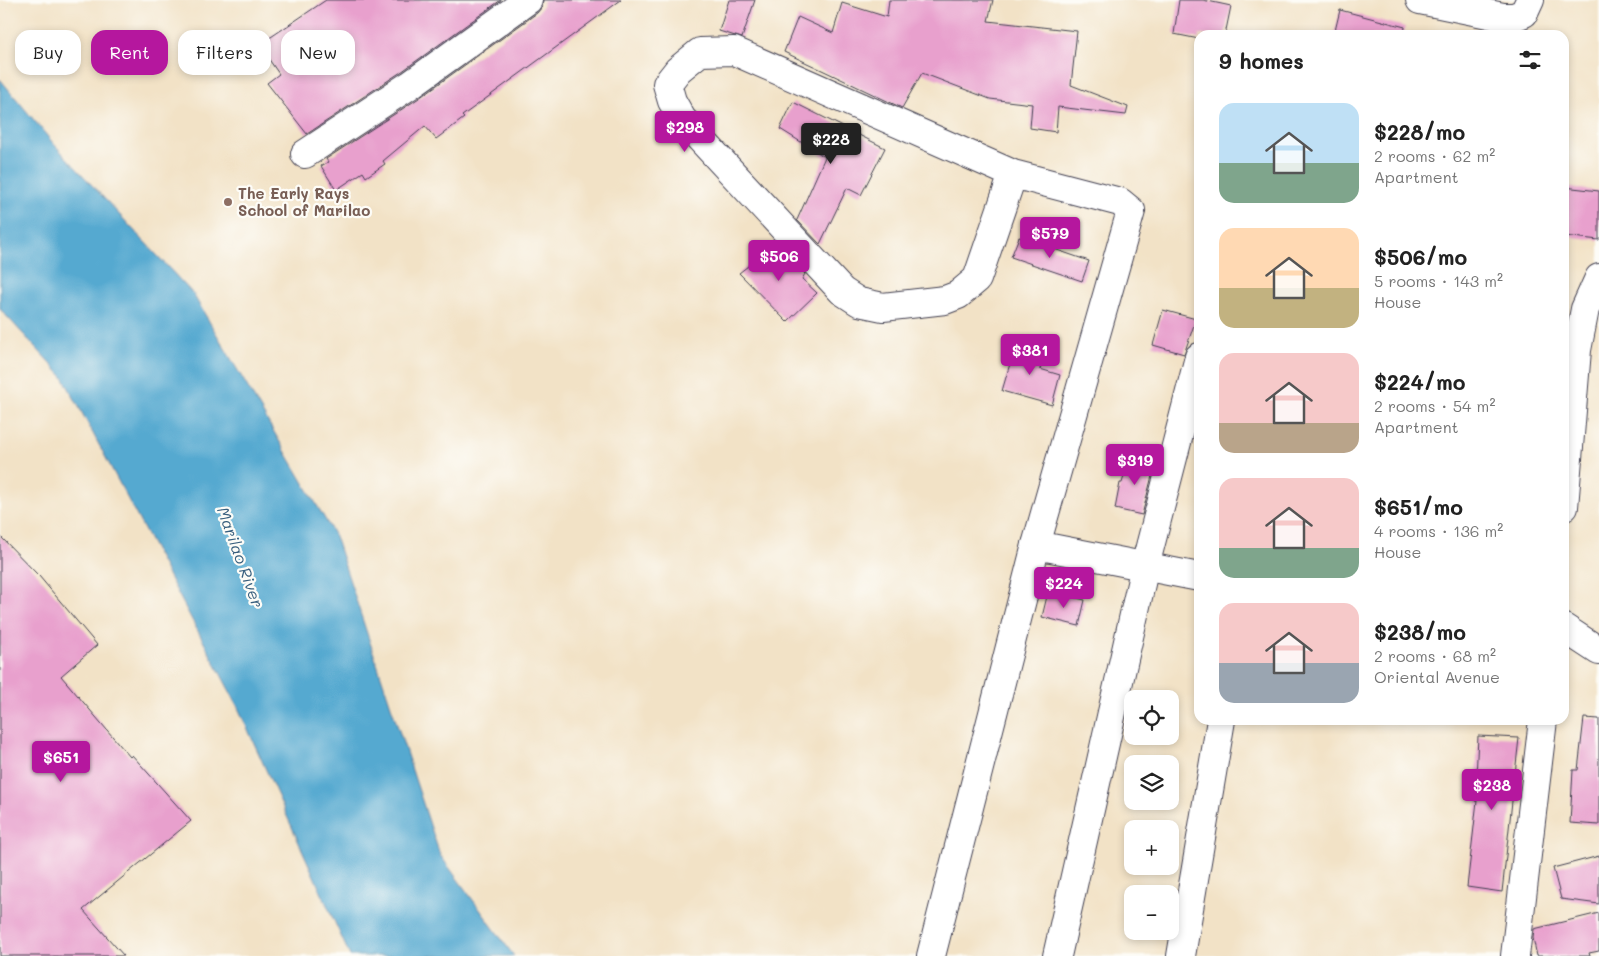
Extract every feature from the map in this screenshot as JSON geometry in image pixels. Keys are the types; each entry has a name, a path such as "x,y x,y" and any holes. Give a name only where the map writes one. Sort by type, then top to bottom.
{"street":[{"path":"305,154 410,85 528,0"},
{"path":"1420,0 1503,17 1514,17 1524,13 1530,0"},
{"path":"931,956 1036,545 1131,211 1120,202 1013,174 734,51 700,52 678,70 667,84 672,101 682,119 842,291 859,302 883,307 944,300 965,290 977,279 1013,174"},
{"path":"1569,447 1577,350 1585,309 1599,278"},
{"path":"1057,956 1146,566 1194,376"},
{"path":"1036,545 1194,576"},
{"path":"1569,631 1599,651"},
{"path":"1180,956 1221,725"},
{"path":"1515,956 1542,725"}],"water":[{"name":"Marilao River","path":"0,79 53,143 193,294 335,536 440,855 514,956 350,956 235,701 63,377 0,309"}],"building":[{"path":"326,0 501,0 401,72 307,134 267,83 279,74 271,62 271,37 281,30 281,75 355,75 355,30 281,30"},
{"path":"543,0 621,0 462,116 464,118 436,139 425,126 383,161 385,164 366,177 363,172 336,190 321,166 328,162 326,159 419,98 537,13 542,7"},
{"path":"729,0 755,0 742,38 719,31"},
{"path":"889,0 993,0 988,21 1077,31 1071,85 1128,107 1126,115 1058,107 1056,132 1030,128 1032,104 990,99 922,73 902,108 784,52 798,17 833,33 842,3 887,17"},
{"path":"1179,0 1203,0 1231,6 1226,30 1194,30 1194,38 1174,34"},
{"path":"1340,10 1405,27 1405,30 1335,30"},
{"path":"793,102 885,148 861,195 847,188 820,244 797,220 825,157 780,129"},
{"path":"1569,188 1599,191 1599,240 1569,237"},
{"path":"1019,237 1089,261 1082,281 1011,257"},
{"path":"775,242 805,274 802,279 817,293 787,322 739,273 761,256 759,253"},
{"path":"1163,310 1194,318 1194,325 1184,354 1153,345"},
{"path":"1016,343 1045,351 1040,369 1060,375 1052,405 1002,391"},
{"path":"1130,456 1155,464 1142,515 1115,509 1120,483 1122,483"},
{"path":"0,536 39,576 97,645 61,676 130,757 132,755 191,821 83,910 124,956 0,956"},
{"path":"1048,592 1085,600 1079,626 1042,617"},
{"path":"1584,718 1599,719 1599,825 1570,823 1573,770 1578,770"},
{"path":"1478,736 1519,738 1502,892 1467,887 1477,801 1475,801"},
{"path":"1599,856 1599,904 1561,899 1553,868"},
{"path":"1599,913 1599,951 1589,953 1590,956 1537,956 1533,938 1534,929"}],"place":[{"name":"The Early Rays School of Marilao","path":"228,202"}]}
